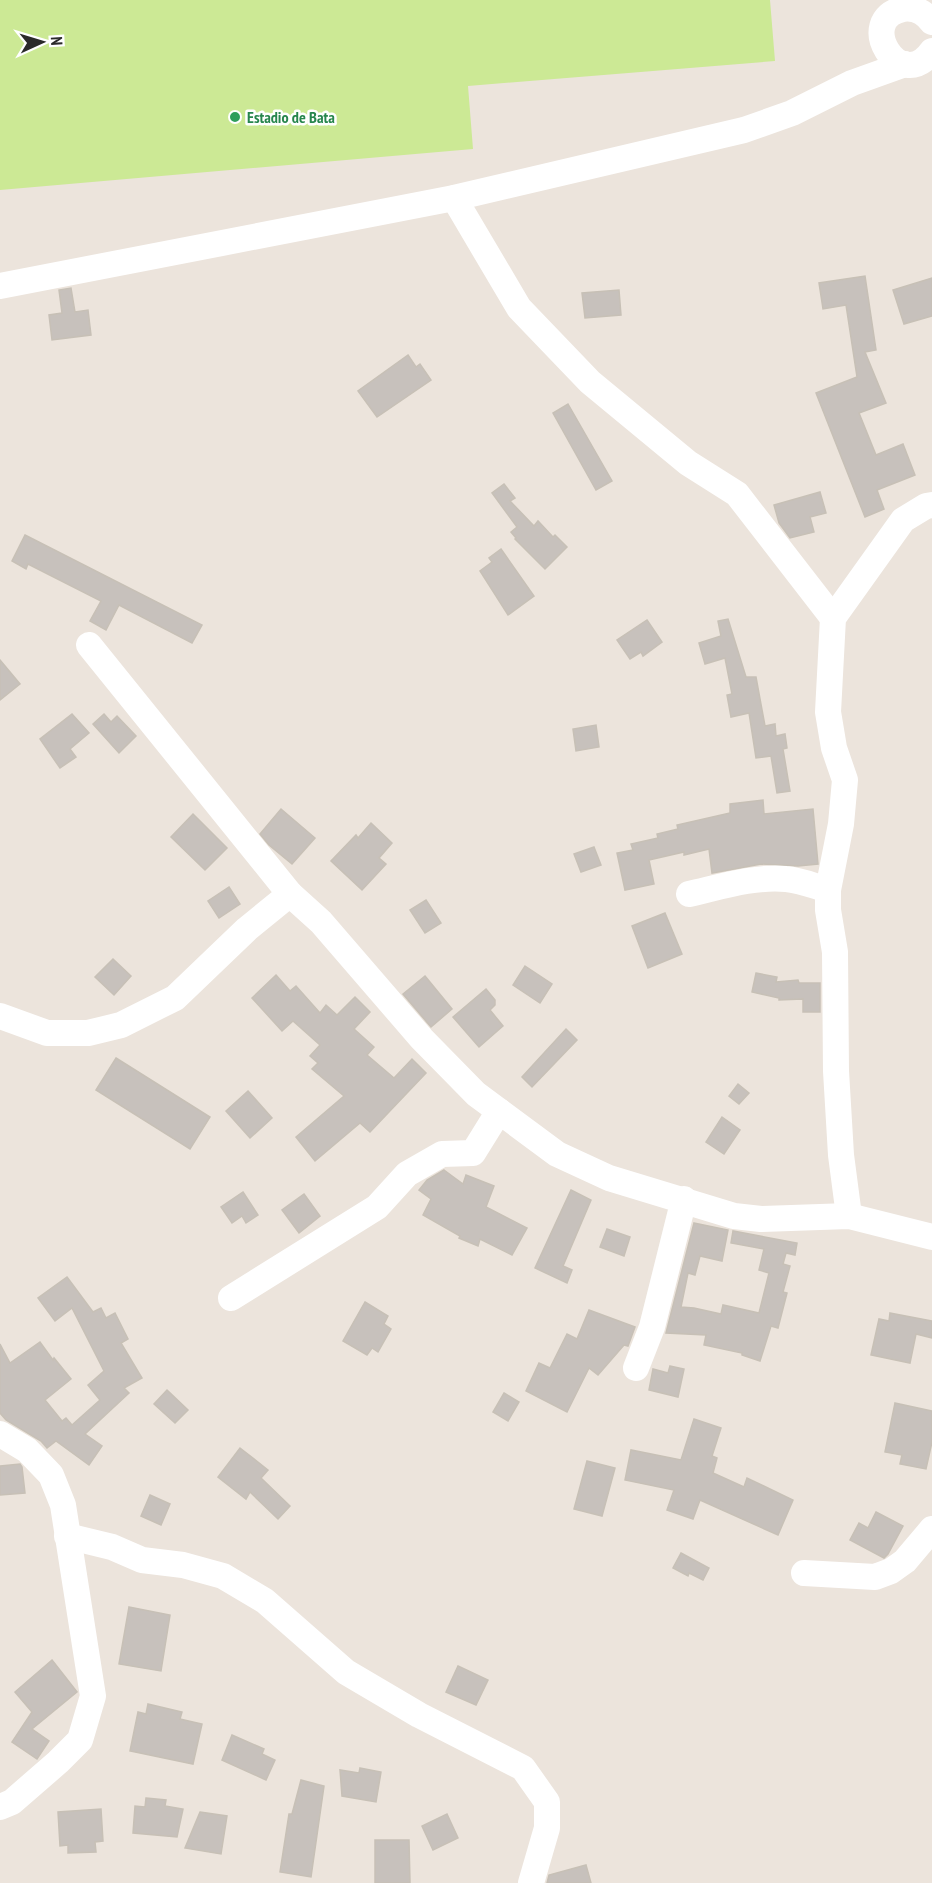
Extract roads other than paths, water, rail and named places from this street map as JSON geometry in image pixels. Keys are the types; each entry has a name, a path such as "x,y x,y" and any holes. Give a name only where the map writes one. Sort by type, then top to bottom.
{"street":[{"path":"852,82 881,39 886,21 902,5 930,16"},
{"path":"881,39 889,56 905,64"},
{"path":"0,286 454,198 744,130 792,113 852,82 923,60 931,53"},
{"path":"454,198 519,308 590,382 688,464 737,494 833,618"},
{"path":"849,1216 841,1155 836,1071 835,952 828,910 828,890 841,824 845,780 834,748 828,712 833,618 903,520 926,506 932,505"},
{"path":"89,645 290,894 321,922 422,1039 476,1094 557,1154 609,1178 734,1216 746,1218 849,1216 932,1237"},
{"path":"689,894 742,882 787,879 828,890"},
{"path":"0,1016 47,1033 88,1034 121,1025 175,998 247,928 290,894"},
{"path":"231,1298 377,1207 407,1174 442,1154 473,1153 499,1111"},
{"path":"636,1368 652,1327 684,1199"},
{"path":"0,1434 27,1450 51,1475 63,1504 93,1696 80,1740 12,1802 0,1807"},
{"path":"804,1574 875,1577 891,1571 905,1561 932,1529"},
{"path":"67,1536 112,1547 142,1560 183,1565 223,1576 265,1601 346,1672 419,1715 523,1768 547,1802 547,1828 531,1883"}],"place":[{"name":"Estadio de Bata","path":"235,117"}]}
